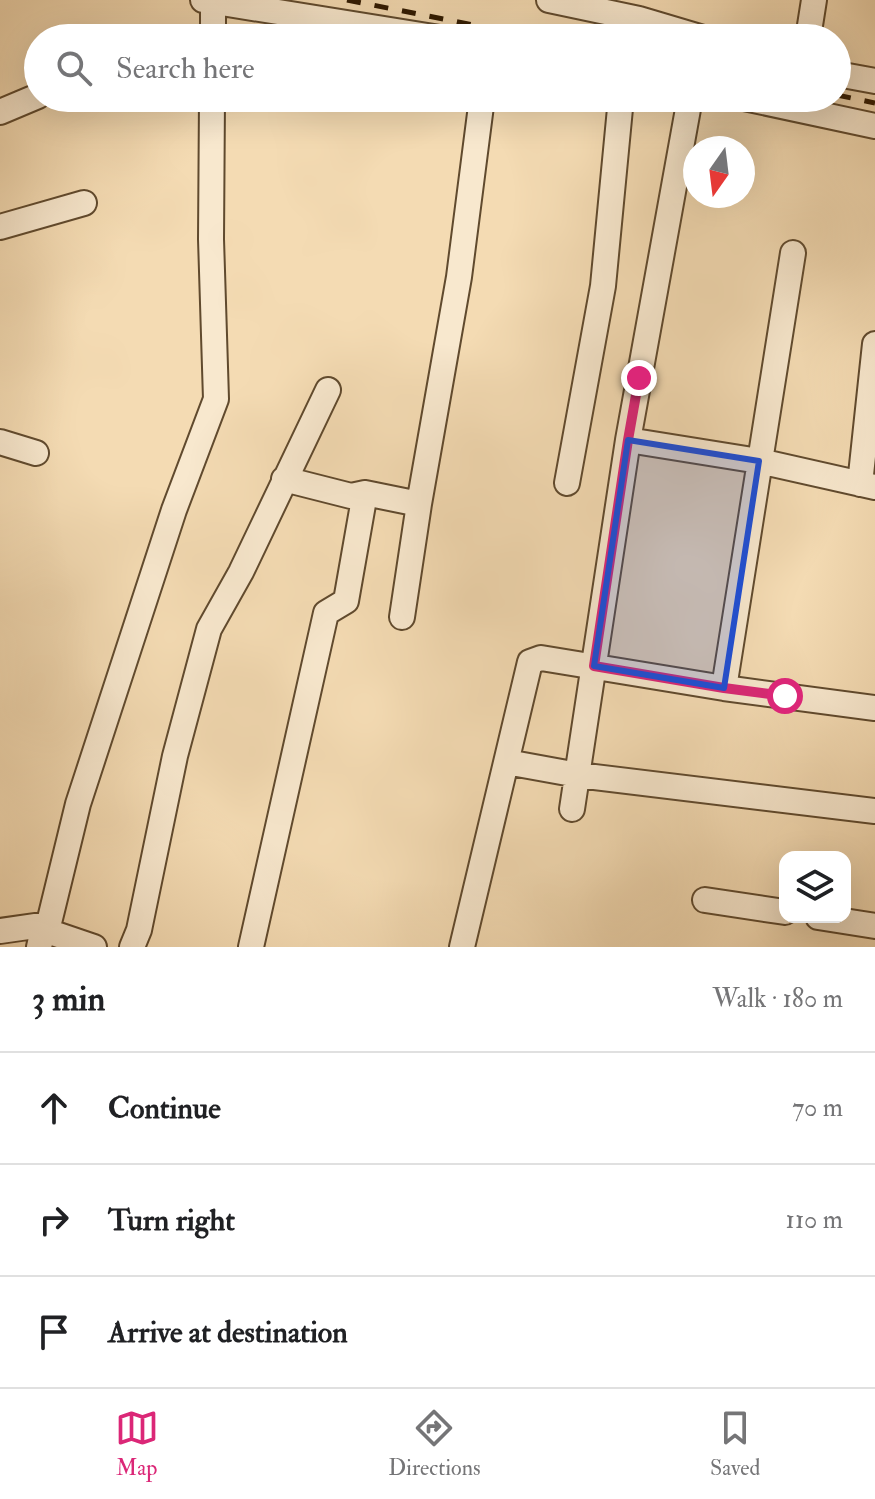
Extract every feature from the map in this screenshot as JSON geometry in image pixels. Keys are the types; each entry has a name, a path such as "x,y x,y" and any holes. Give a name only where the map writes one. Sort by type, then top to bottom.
{"street":[{"path":"549,0 641,9 673,24"},
{"path":"810,24 814,0"},
{"path":"211,24 208,1 352,24"},
{"path":"851,77 875,81"},
{"path":"0,112 24,102"},
{"path":"45,934 78,804 174,510 216,399 211,239 212,112"},
{"path":"402,617 459,277 480,112"},
{"path":"567,483 603,286 620,112"},
{"path":"572,809 628,440 687,112"},
{"path":"810,112 875,126"},
{"path":"0,227 84,203"},
{"path":"724,688 793,253"},
{"path":"628,440 759,461 868,485 875,344"},
{"path":"132,947 139,930 175,756 209,629 241,572 328,390"},
{"path":"0,442 36,453"},
{"path":"284,479 351,496 365,493 419,504"},
{"path":"251,947 326,613 346,601 365,493"},
{"path":"462,947 530,662 541,658 724,688 875,708"},
{"path":"507,762 578,775 875,811"},
{"path":"705,900 779,911"},
{"path":"851,922 875,926"},
{"path":"0,931 45,934 94,947"}],"highlighted area":[{"path":"628,440 759,461 724,688 594,666"}],"railway":[{"path":"347,0 469,24"},
{"path":"851,98 875,103"}],"route":[{"path":"639,378 594,666 785,696"}]}
